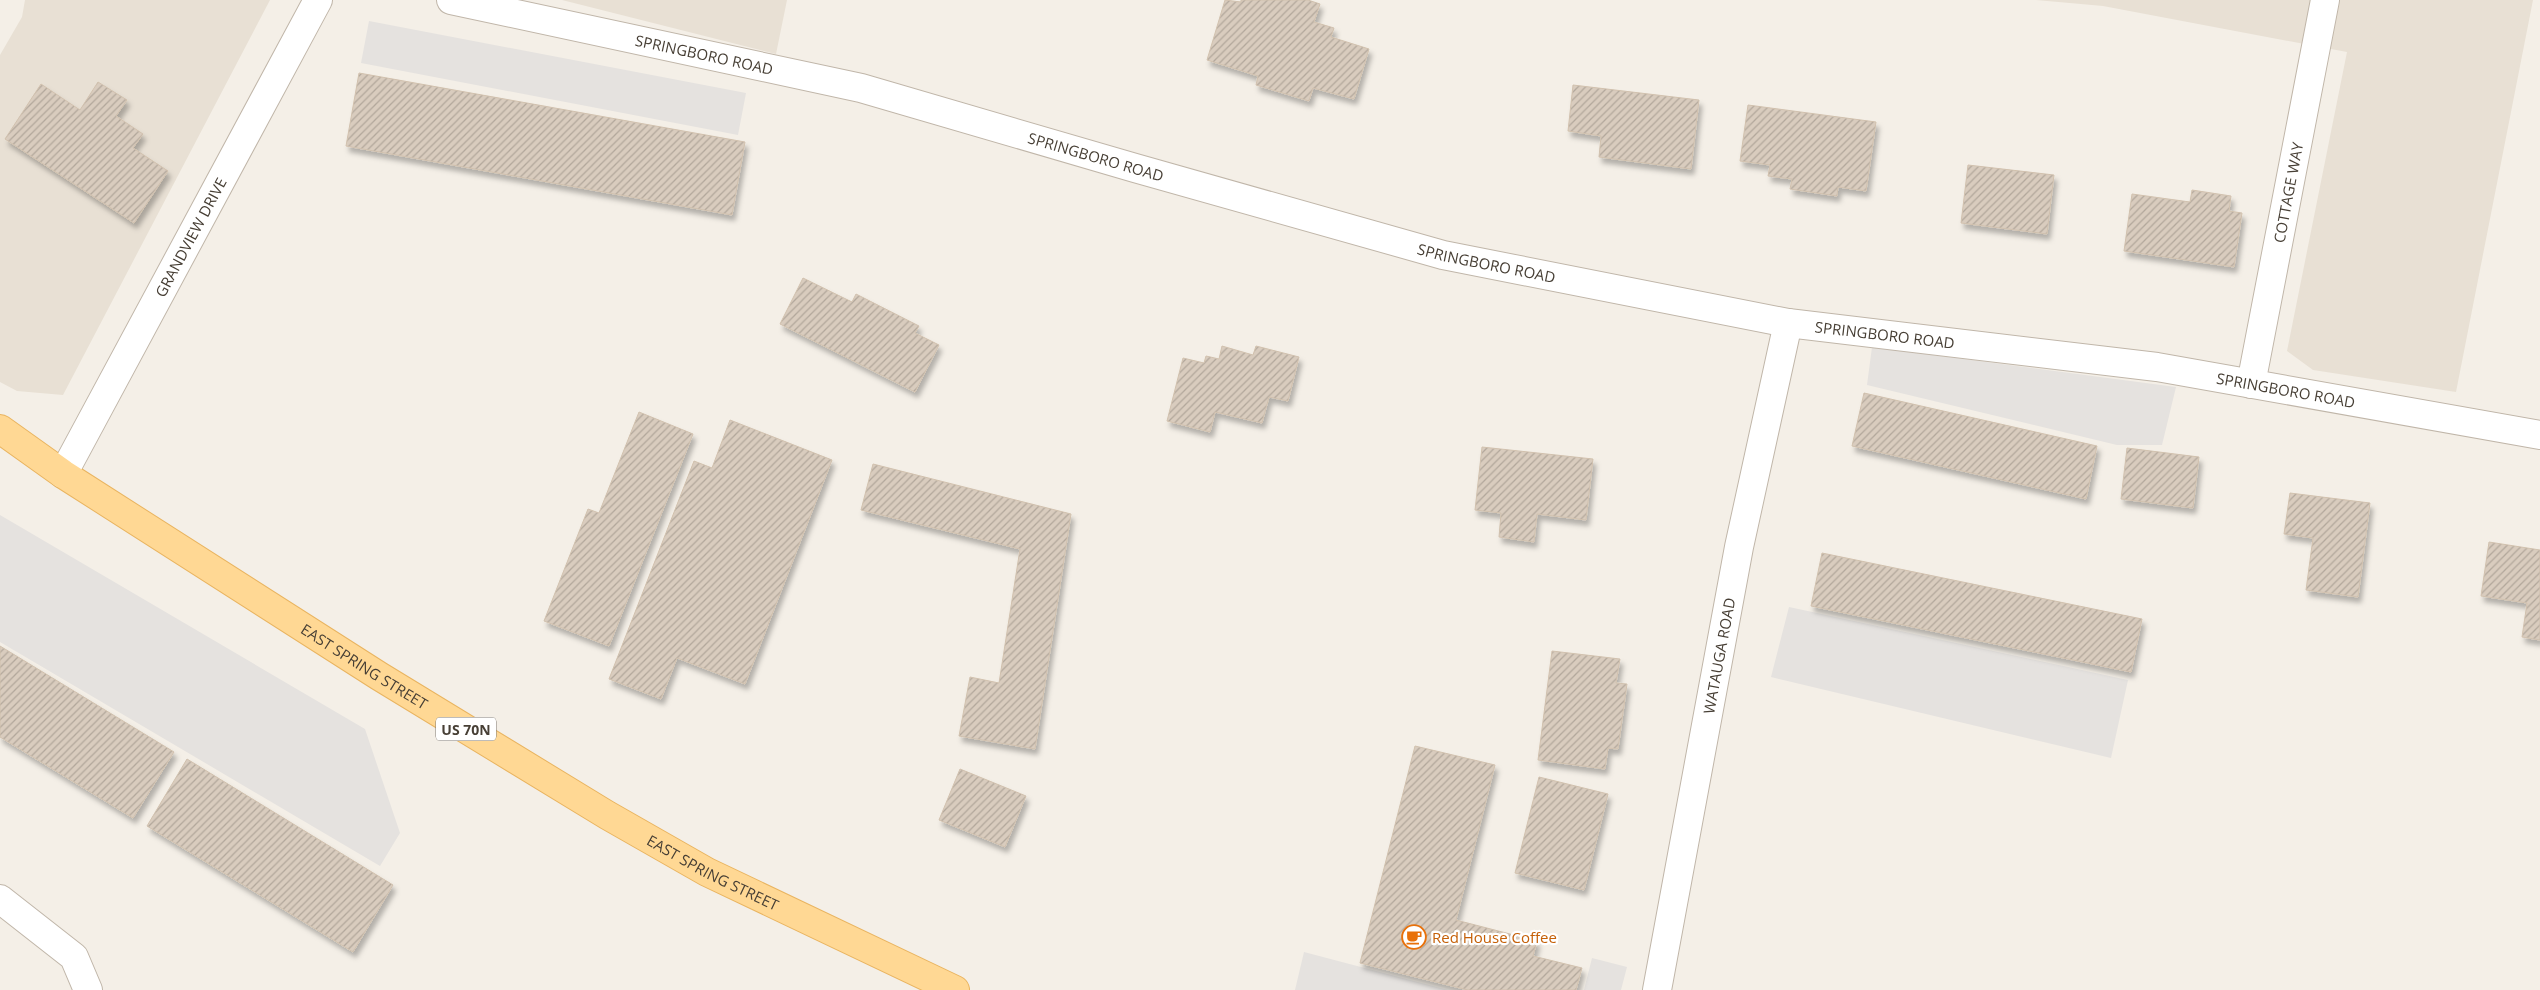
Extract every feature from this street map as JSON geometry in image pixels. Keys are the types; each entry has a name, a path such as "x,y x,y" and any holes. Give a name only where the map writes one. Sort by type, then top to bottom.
{"main road":[{"name":"EAST SPRING STREET","path":"0,430 64,474 379,676 606,815 707,872 954,990"}],"street":[{"name":"GRANDVIEW DRIVE","path":"64,474 318,0"},
{"name":"SPRINGBORO ROAD","path":"451,0 862,88 1442,255 1788,323 2157,368 2540,435"},
{"name":"COTTAGE WAY","path":"2251,384 2325,0"},
{"name":"WATAUGA ROAD","path":"1657,990 1739,548 1788,323"},
{"path":"0,899 74,957 88,990"}],"shaded area":[{"path":"25,0 270,0 63,395 17,391 0,382 0,55 22,17"},
{"path":"562,0 787,0 776,54"},
{"path":"2036,0 2533,0 2456,392 2313,370 2287,351 2347,52 2103,6"},
{"path":"369,21 746,93 738,135 361,63"},
{"path":"1872,347 2176,387 2162,445 2117,445 1867,385"},
{"path":"0,515 365,729 400,833 380,866 0,642"},
{"path":"1789,607 2128,680 2111,758 1771,677"},
{"path":"1304,952 1448,990 1295,990"},
{"path":"1592,958 1627,967 1621,990 1584,990"}],"building":[{"path":"1225,0 1241,2 1241,0 1308,0 1320,4 1314,22 1334,28 1331,37 1369,49 1354,99 1313,88 1309,101 1256,85 1258,76 1207,60"},
{"path":"359,73 745,142 732,215 346,146"},
{"path":"98,82 127,100 116,116 143,134 133,148 168,171 134,223 5,139 41,84 80,110"},
{"path":"1573,85 1699,100 1691,169 1599,157 1601,136 1568,131"},
{"path":"1748,105 1876,122 1866,191 1838,187 1837,196 1790,189 1792,179 1768,176 1770,165 1740,161"},
{"path":"1968,165 2054,175 2047,234 1961,223"},
{"path":"2192,190 2231,196 2229,211 2242,213 2234,267 2124,251 2132,194 2190,202"},
{"path":"803,278 852,302 856,294 919,326 915,333 939,345 915,392 780,324"},
{"path":"1222,346 1253,355 1256,346 1299,357 1288,401 1269,397 1262,423 1215,412 1210,432 1167,421 1183,358 1204,363 1206,356 1219,359"},
{"path":"1864,393 2097,446 2086,499 1852,446"},
{"path":"639,412 693,434 609,646 544,621 588,509 599,513"},
{"path":"730,420 832,460 745,684 677,658 661,699 609,679 694,461 712,468"},
{"path":"1482,447 1593,459 1586,520 1537,514 1534,542 1499,537 1501,513 1475,510"},
{"path":"2127,448 2199,457 2193,508 2121,499"},
{"path":"873,464 1071,514 1035,749 959,736 970,677 999,683 1020,549 861,510"},
{"path":"2290,493 2370,503 2358,597 2306,590 2313,538 2284,534"},
{"path":"2489,542 2540,550 2540,640 2522,637 2527,603 2481,596"},
{"path":"1822,553 2142,619 2131,672 1811,606"},
{"path":"0,646 174,752 133,818 0,737"},
{"path":"1552,651 1620,659 1616,683 1627,684 1618,749 1608,748 1605,769 1538,760"},
{"path":"1415,746 1495,765 1456,920 1537,941 1533,956 1582,968 1576,990 1468,990 1360,963"},
{"path":"187,759 393,885 353,952 147,826"},
{"path":"960,769 1026,796 1005,847 939,820"},
{"path":"1539,777 1608,794 1584,890 1515,873"}],"place":[{"name":"Red House Coffee","path":"1414,937"}]}
